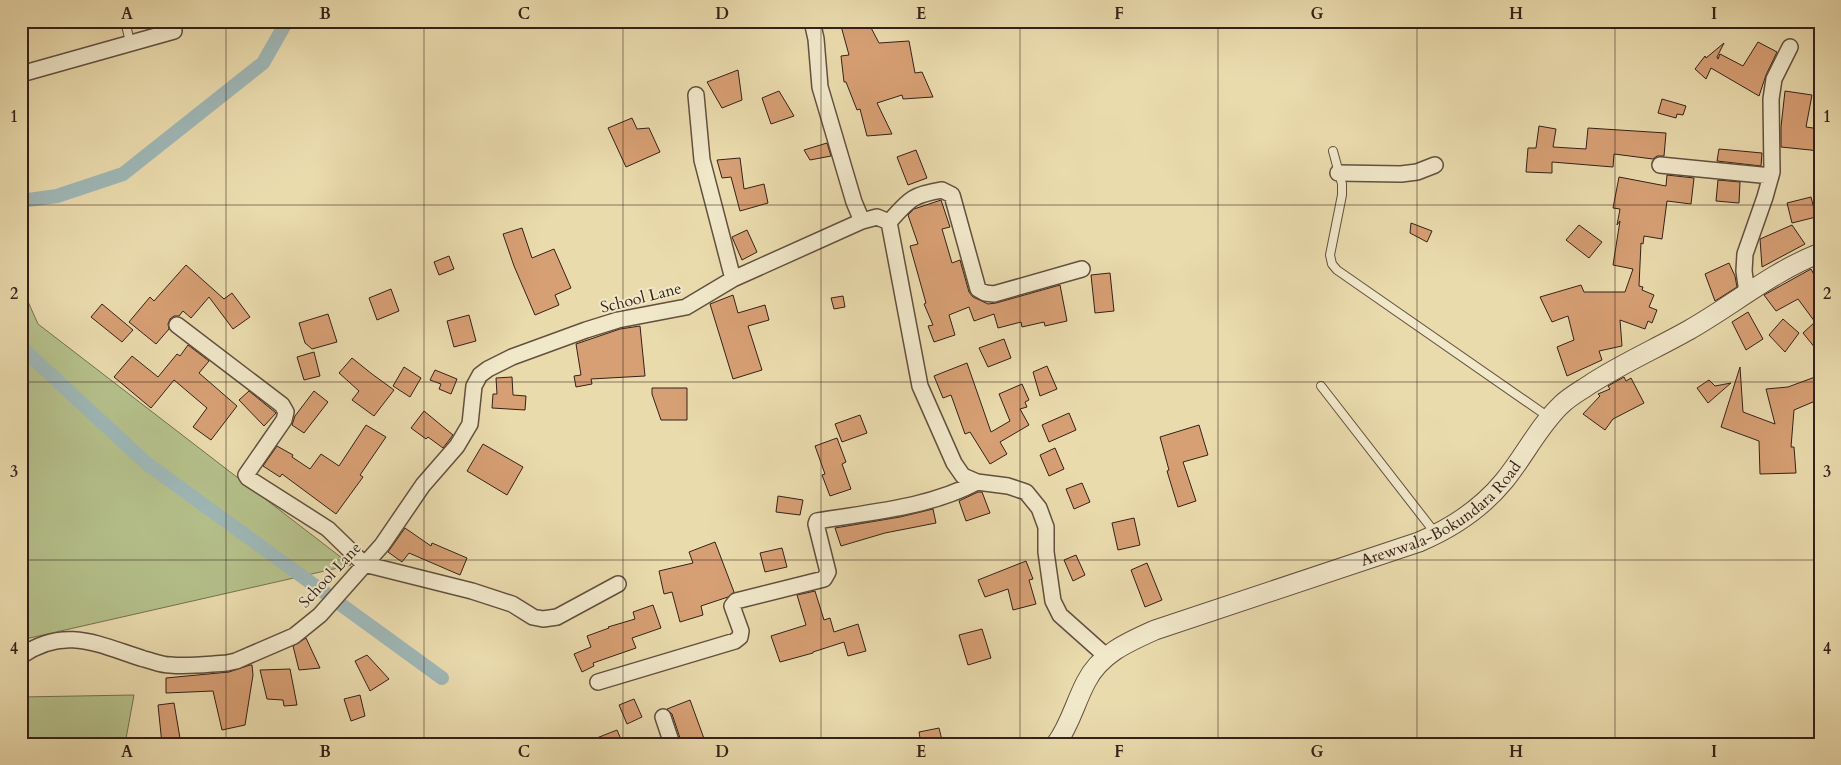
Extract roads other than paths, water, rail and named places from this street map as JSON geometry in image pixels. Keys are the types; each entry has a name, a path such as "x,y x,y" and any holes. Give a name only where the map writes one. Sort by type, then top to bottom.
{"street":[{"path":"812,21 816,39 820,87 854,202 862,221"},
{"path":"21,74 174,31"},
{"path":"1746,293 1745,254 1766,197 1771,176 1771,99 1774,79 1790,47"},
{"path":"696,95 702,160 734,279"},
{"path":"1338,174 1401,174 1417,172 1435,165"},
{"path":"1660,165 1771,176"},
{"path":"1082,269 994,294 985,293 978,289 952,195 942,190 928,192 910,199 888,222 920,386 954,463 963,476 976,482 1008,486 1026,492 1039,508 1046,526 1046,552 1053,601 1060,615 1106,656"},
{"name":"School Lane","path":"21,656 35,647 64,639 86,641 170,665 227,663 236,661 294,636 320,615 382,545 422,485 457,446 470,424 474,386 480,375 512,358 586,330 618,320 686,307 734,279 862,221 877,217 888,222"},
{"name":"Arewwala-Bokundara Road","path":"1056,744 1064,734 1086,682 1093,670 1106,656 1130,641 1156,630 1265,595 1437,535 1476,510 1495,491 1562,404 1628,361 1689,330 1782,270 1820,253"},
{"path":"176,325 282,405 286,412 284,420 246,475 248,478 328,530 364,564 512,604 533,617 543,620 557,617 618,584"},
{"path":"598,682 735,641 740,637 741,631 732,606 736,601 824,579 828,572 816,524 817,521 943,497 976,482"},
{"path":"663,717 672,744"}],"lane":[{"path":"125,21 130,42"},
{"path":"1333,151 1342,184 1342,195 1330,255 1332,264 1337,270 1550,418"},
{"path":"1321,386 1437,535"}],"waterway":[{"path":"21,201 57,196 123,174 263,63 287,21"},
{"path":"21,347 146,463 442,678"}]}
